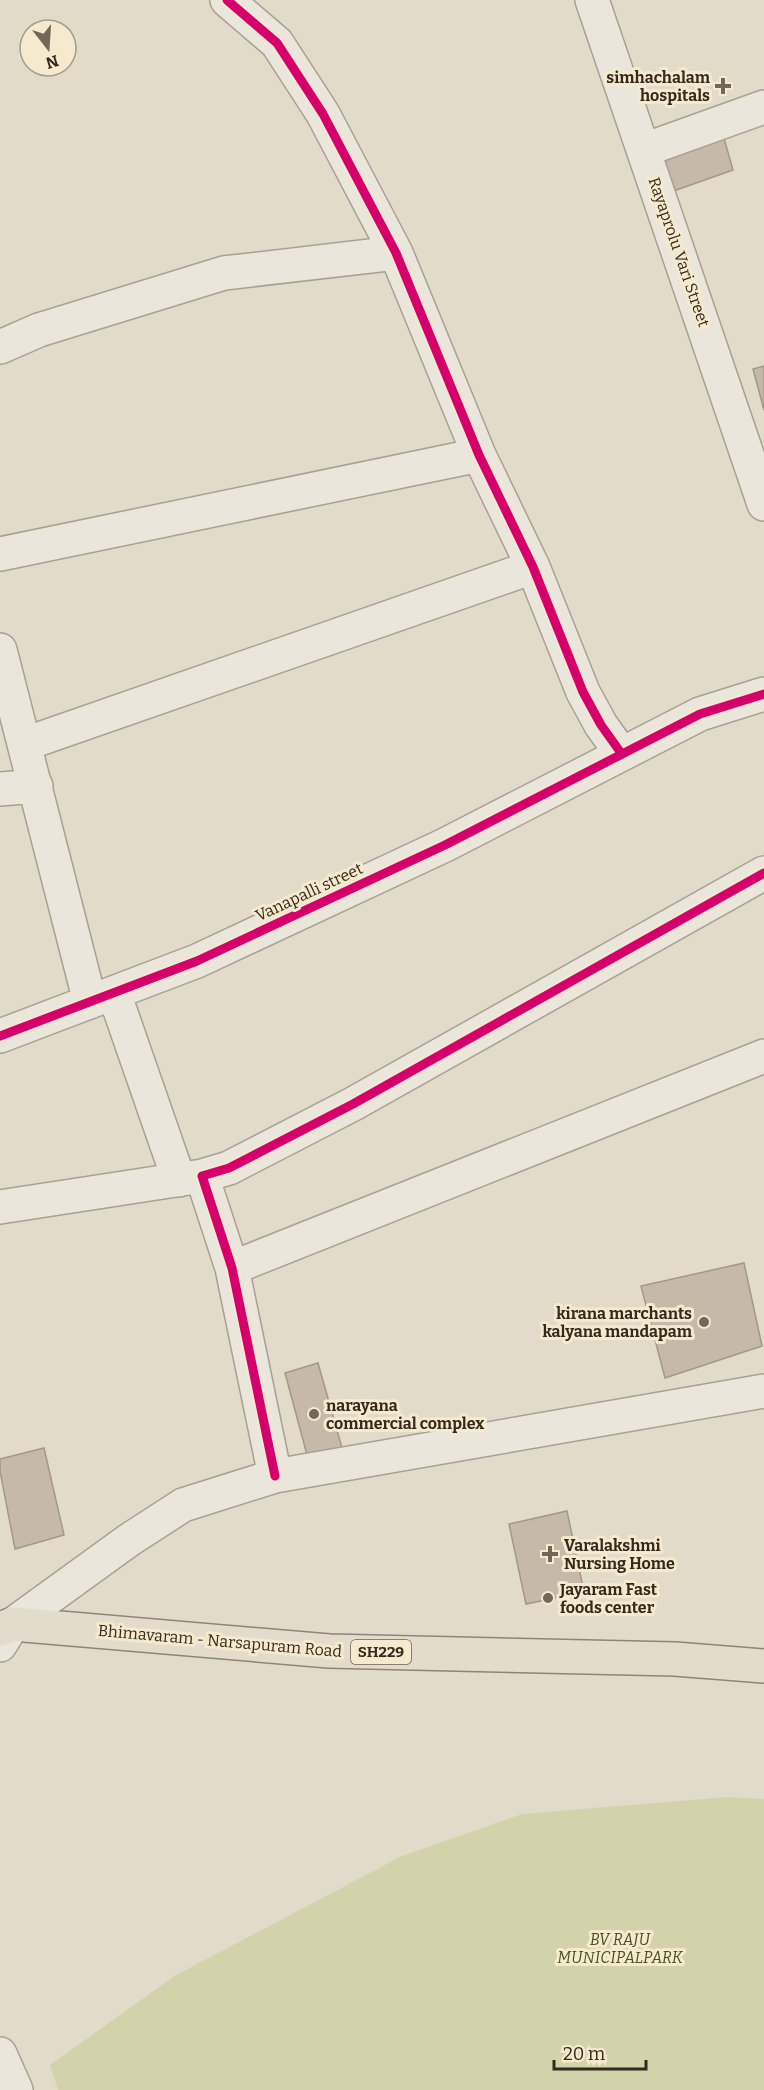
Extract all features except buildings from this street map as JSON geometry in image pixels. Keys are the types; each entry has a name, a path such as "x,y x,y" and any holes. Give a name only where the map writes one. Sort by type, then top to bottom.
{"main road":[{"name":"Bhimavaram - Narsapuram Road","path":"4,1633 329,1651 675,1659 764,1666"}],"street":[{"path":"227,0 277,42 323,114 396,253 479,455 533,567 583,692 621,753 700,714 764,694"},
{"name":"Rayaprolu Vari Street","path":"592,0 764,504"},
{"path":"644,150 764,107"},
{"path":"0,347 39,330 224,273 396,253"},
{"path":"0,554 479,455"},
{"path":"25,744 533,567"},
{"path":"0,650 36,786 102,997 191,1178 232,1268 275,1476"},
{"name":"Vanapalli street","path":"0,1036 197,961 445,845 621,753"},
{"path":"0,789 36,786"},
{"path":"0,1207 191,1178 229,1168 353,1104 764,873"},
{"path":"232,1268 764,1056"},
{"path":"4,1633 129,1540 183,1505 275,1476 764,1391"},
{"path":"0,2054 16,2090"}],"green space":[{"name":"BV RAJU MUNICIPALPARK","path":"727,1797 764,1799 764,2090 58,2090 50,2065 176,1975 402,1856 522,1814"}],"cycle path":[{"path":"227,0 277,43 323,114 396,253 479,455 533,567 583,692 601,725 621,753"},
{"path":"0,1036 197,961 445,845 700,714 764,694"},
{"path":"275,1476 232,1268 202,1176 229,1168 353,1104 764,873"}],"place":[{"name":"simhachalam hospitals","path":"723,86"},
{"name":"kirana marchants kalyana mandapam","path":"704,1322"},
{"name":"narayana commercial complex","path":"314,1414"},
{"name":"Varalakshmi Nursing Home","path":"550,1554"},
{"name":"Jayaram Fast foods center","path":"548,1598"}]}
